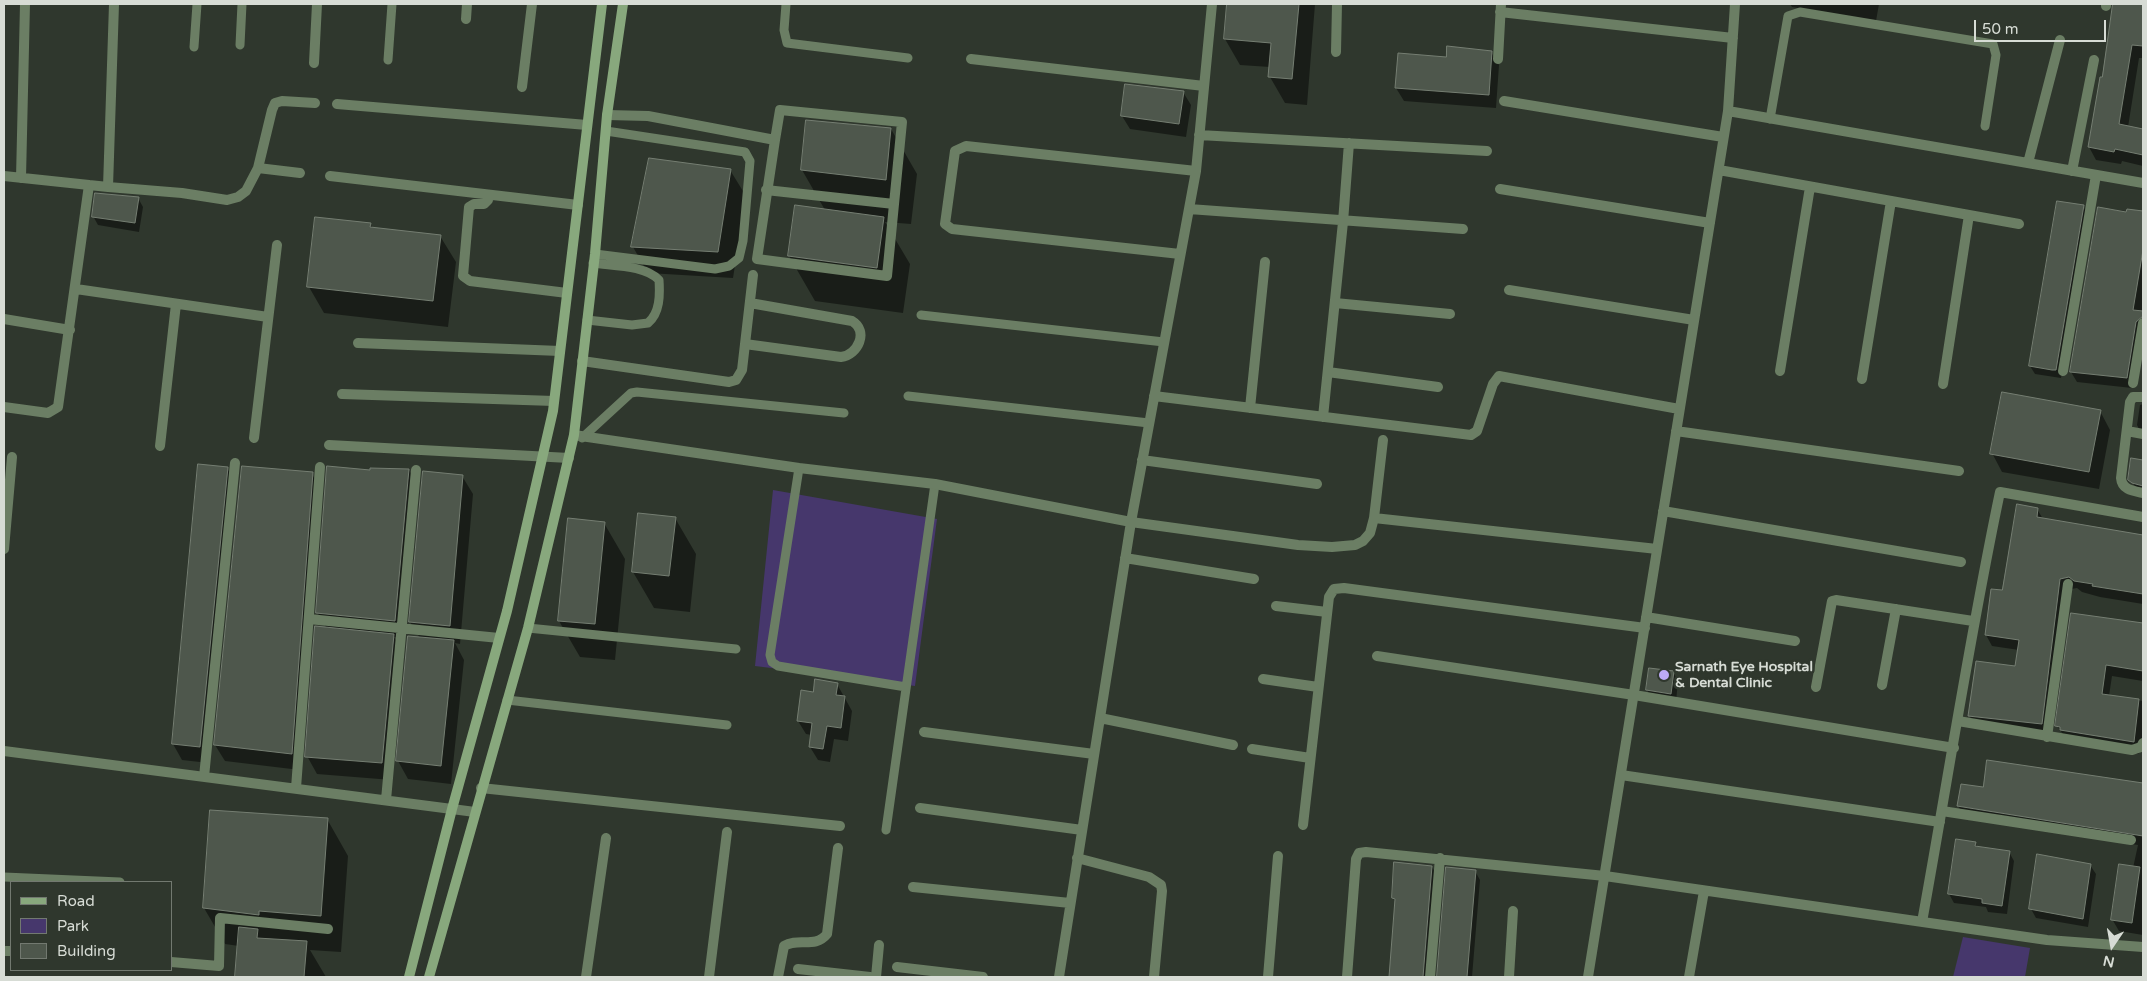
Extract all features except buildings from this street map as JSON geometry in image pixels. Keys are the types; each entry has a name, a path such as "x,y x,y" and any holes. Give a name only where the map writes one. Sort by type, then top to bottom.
{"street":[{"path":"21,178 25,4"},
{"path":"108,186 114,4"},
{"path":"314,63 317,4"},
{"path":"466,19 467,4"},
{"path":"522,87 532,4"},
{"path":"409,977 452,809 499,638 554,401 602,4"},
{"path":"428,977 528,628 569,458 578,436 582,361 594,258 607,115 623,4"},
{"path":"1059,977 1131,522 1196,171 1212,4"},
{"path":"1336,52 1337,4"},
{"path":"1588,977 1728,111 1735,4"},
{"path":"1498,59 1500,8 1733,38"},
{"path":"2028,163 2060,40"},
{"path":"971,59 1204,86"},
{"path":"2072,171 2094,60"},
{"path":"4,176 182,193 227,200 238,197 246,190 258,168 275,103 282,100 315,103"},
{"path":"1504,101 1723,137"},
{"path":"337,104 587,125"},
{"path":"780,110 902,122 887,276 757,260 775,140 780,110"},
{"path":"1728,111 2143,183"},
{"path":"607,115 648,116 775,140"},
{"path":"1199,135 1487,151"},
{"path":"1323,417 1349,143"},
{"path":"1180,254 952,229 945,224 955,151 966,146 1196,171"},
{"path":"258,168 300,173"},
{"path":"1718,170 2019,224"},
{"path":"2063,371 2096,175"},
{"path":"330,176 578,205"},
{"path":"4,407 48,413 58,407 76,289 89,185"},
{"path":"1780,371 1810,187"},
{"path":"1500,189 1710,223"},
{"path":"766,190 894,204"},
{"path":"488,195 486,202 469,207 463,276 470,281 567,293"},
{"path":"1862,379 1891,201"},
{"path":"1189,209 1343,222 1464,229"},
{"path":"1944,384 1968,215"},
{"path":"254,438 277,245"},
{"path":"1250,408 1265,262"},
{"path":"582,361 730,382 736,380 742,370 753,275"},
{"path":"76,289 268,317"},
{"path":"1509,290 1694,320"},
{"path":"745,344 841,357 854,353 858,346 861,330 858,324 852,321 750,303"},
{"path":"1335,303 1450,314"},
{"path":"160,446 176,304"},
{"path":"4,319 70,330"},
{"path":"2133,383 2143,322"},
{"path":"358,343 560,351"},
{"path":"1328,372 1438,387"},
{"path":"1154,396 1475,434 1493,384 1499,376 1679,410"},
{"path":"342,394 554,401"},
{"path":"2143,397 2133,397 2130,402 2122,484 2126,488 2143,493"},
{"path":"1676,431 1959,471"},
{"path":"2127,431 2143,434"},
{"path":"578,436 799,468 935,484 1131,522 1298,545 1332,547 1355,545 1363,541 1370,533 1374,518 1383,440"},
{"path":"329,445 569,458"},
{"path":"4,549 12,457"},
{"path":"1142,460 1317,484"},
{"path":"204,777 236,464"},
{"path":"296,788 320,467"},
{"path":"386,800 416,470"},
{"path":"1922,922 1954,748 1973,621 2000,492 2143,517"},
{"path":"1663,511 1961,562"},
{"path":"1374,518 1657,549"},
{"path":"1125,558 1254,579"},
{"path":"2047,737 2068,584"},
{"path":"1303,825 1327,612 1329,597 1334,589 1344,588 1645,622 1794,641"},
{"path":"1816,687 1832,602 1836,600 1973,621"},
{"path":"1276,606 1327,612"},
{"path":"1882,685 1896,609"},
{"path":"308,619 499,638"},
{"path":"1377,656 1634,695 1954,748"},
{"path":"1263,679 1318,687"},
{"path":"1100,718 1233,745"},
{"path":"1958,721 2132,750 2141,747 2143,743"},
{"path":"924,732 1094,754"},
{"path":"1252,749 1310,758"},
{"path":"4,751 475,812"},
{"path":"1621,775 1940,822"},
{"path":"481,788 840,826"},
{"path":"920,808 1082,830"},
{"path":"1942,811 2131,840"},
{"path":"709,977 727,832"},
{"path":"586,977 606,838"},
{"path":"778,977 781,952 784,946 789,943 815,943 823,939 827,934 838,848"},
{"path":"1347,977 1356,859 1359,854 1366,852 1605,876 2047,940 2143,947"},
{"path":"1268,977 1278,856"},
{"path":"1077,858 1150,877 1161,885 1154,977"},
{"path":"1430,977 1440,858"},
{"path":"913,887 1070,903"},
{"path":"1688,977 1704,891"},
{"path":"1508,977 1513,911"},
{"path":"172,962 219,966 220,918 328,929"},
{"path":"876,977 879,945"},
{"path":"798,968 870,977"},
{"path":"897,968 983,977"}],"lane":[{"path":"194,47 197,4"},
{"path":"240,44 242,4"},
{"path":"388,60 392,4"},
{"path":"786,4 784,30 788,43 908,58"},
{"path":"1770,119 1788,16 1800,12 1993,44 1996,55 1985,126"},
{"path":"594,258 715,269 729,266 740,258 743,241 750,161 745,152 606,131"},
{"path":"587,320 632,325 648,323 656,312 658,301 659,280 655,276 640,270 594,258"},
{"path":"921,315 1164,342"},
{"path":"578,436 631,393 637,392 844,413"},
{"path":"908,396 1149,423"},
{"path":"799,468 770,655 772,662 778,666 906,687"},
{"path":"886,830 935,484"},
{"path":"528,628 736,649"},
{"path":"507,700 727,725"},
{"path":"4,877 97,881"}],"green space":[{"path":"773,490 937,519 915,686 755,666"},
{"path":"1963,937 2030,948 2025,977 1953,977"}],"place":[{"name":"Sarnath Eye Hospital & Dental Clinic","path":"1664,675"}]}
